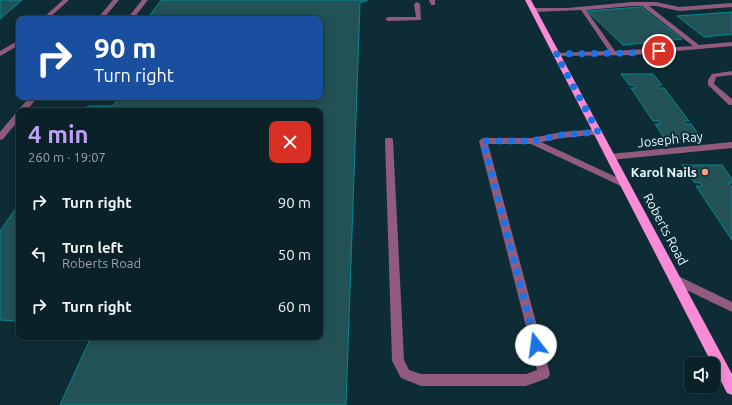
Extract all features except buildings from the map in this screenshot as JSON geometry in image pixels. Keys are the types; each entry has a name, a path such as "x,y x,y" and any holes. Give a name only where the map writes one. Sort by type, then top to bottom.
{"main road":[{"name":"Roberts Road","path":"528,0 732,388"}],"lane":[{"path":"48,16 66,0"},
{"path":"103,16 116,0"},
{"path":"132,16 144,0"},
{"path":"388,19 419,19 417,4"},
{"path":"534,10 643,4 679,9 732,5"},
{"path":"643,4 698,47"},
{"path":"582,8 613,53"},
{"path":"0,54 16,44"},
{"path":"556,54 613,53 732,44"},
{"path":"732,73 714,75 710,80 712,85 732,103"},
{"path":"25,108 31,100"},
{"path":"0,137 16,118"},
{"path":"389,140 398,361 405,374 421,380 526,380 544,374 483,141 532,141 562,135 598,132"},
{"path":"532,141 626,185"},
{"name":"Joseph Ray","path":"610,157 732,145"},
{"path":"674,279 732,307"}],"place":[{"name":"Karol Nails","path":"705,172"}],"route":[{"path":"536,345 483,141 532,141 562,135 598,132 556,54 633,53 659,51"}]}
